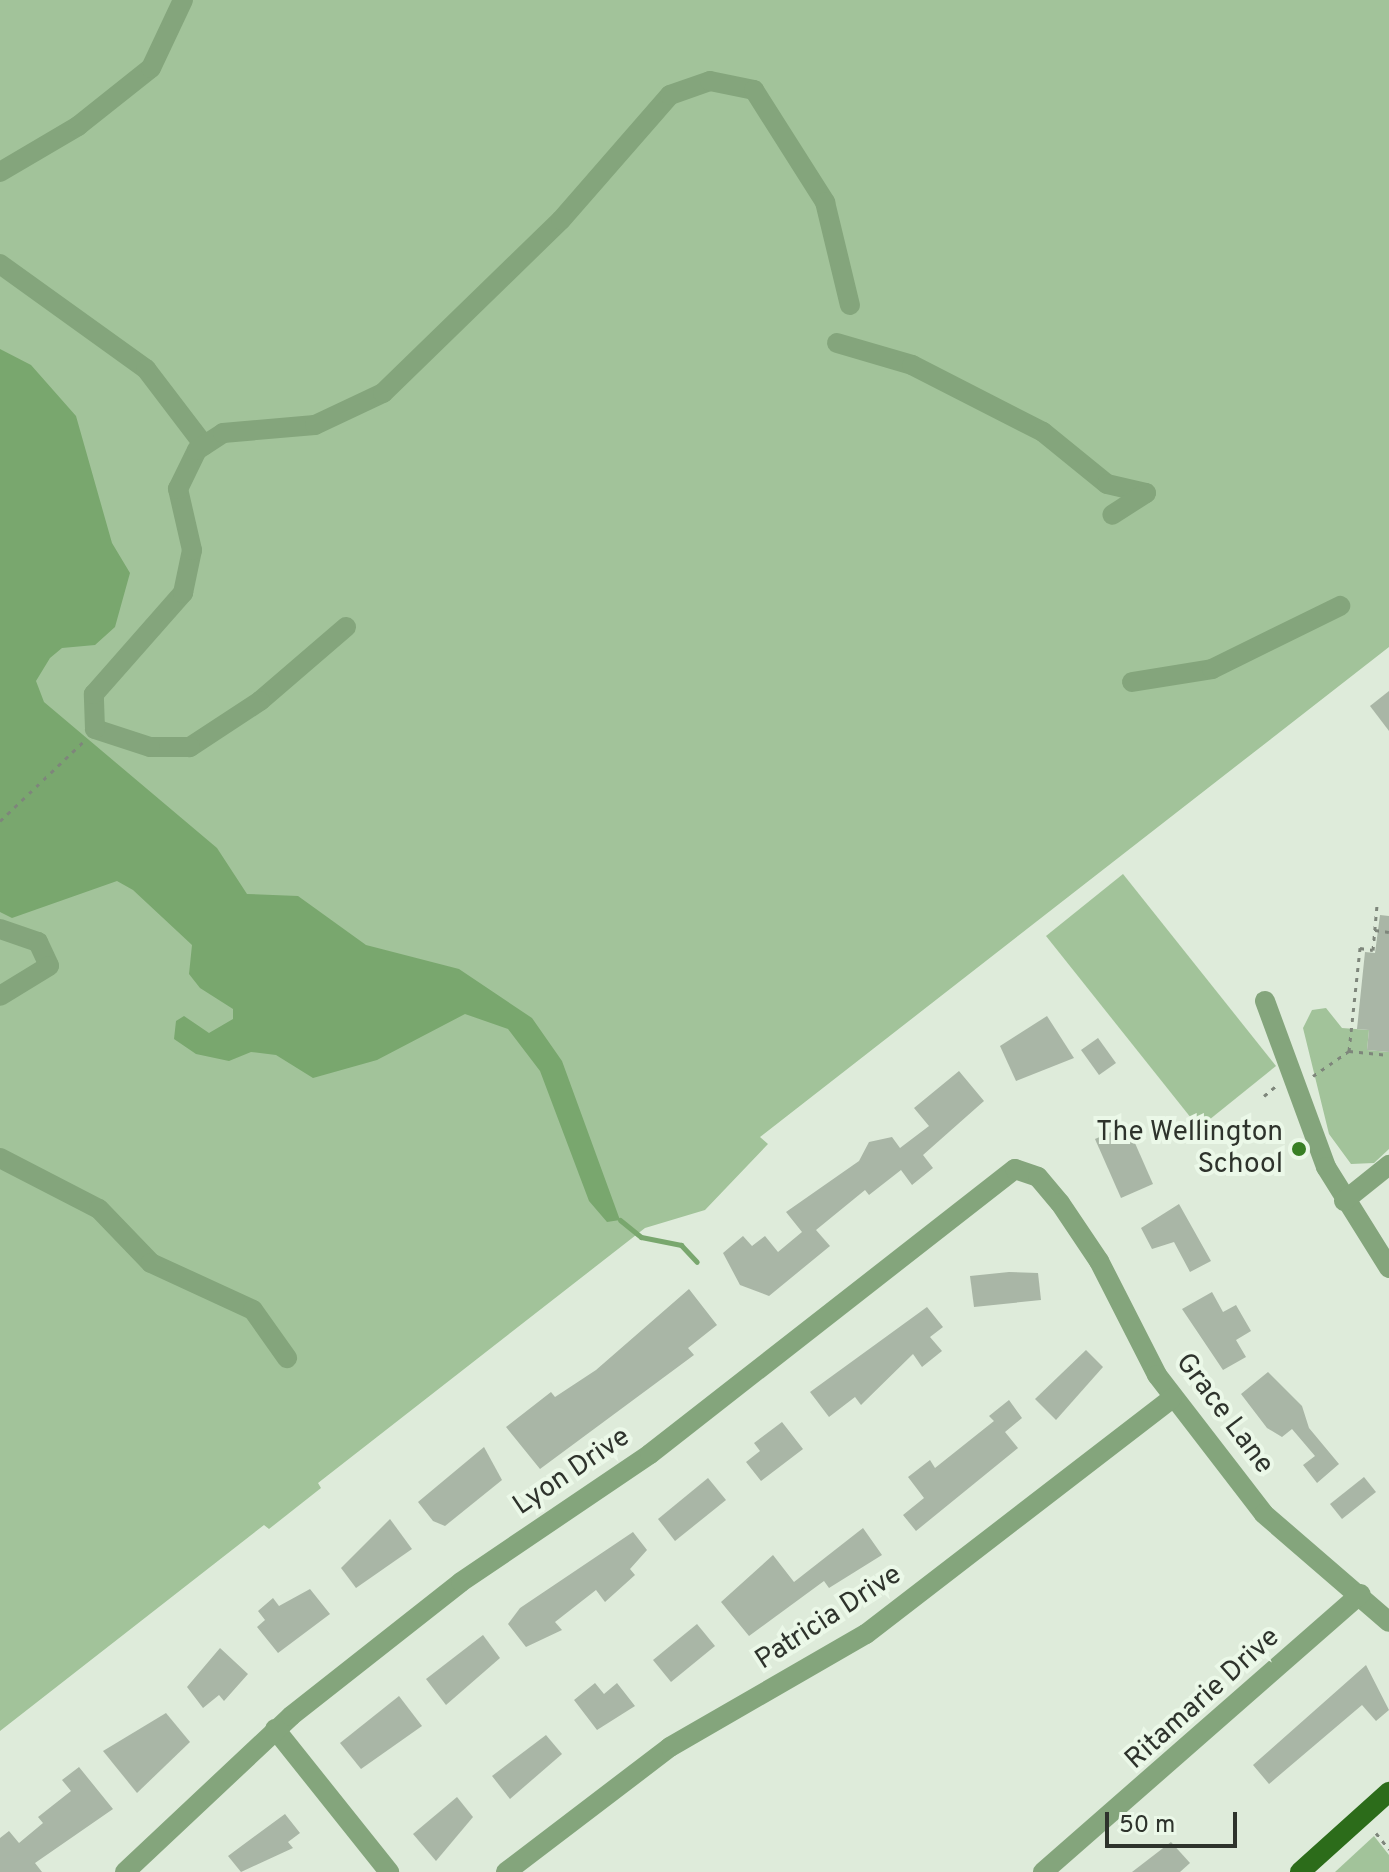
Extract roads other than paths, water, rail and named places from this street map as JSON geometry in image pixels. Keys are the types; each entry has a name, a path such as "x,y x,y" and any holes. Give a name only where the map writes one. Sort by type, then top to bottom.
{"main road":[{"path":"1300,1872 1389,1792"}],"street":[{"path":"0,172 134,84 162,51 183,0"},
{"path":"346,627 260,701 190,747 150,747 95,729 94,694 183,593 192,550 178,489 204,445 223,433 315,425 383,393 561,220 659,103 710,81 754,90 773,131 811,176 831,219 850,305"},
{"path":"0,264 146,369 204,445"},
{"path":"837,343 912,365 1043,432 1107,484 1146,493 1112,515"},
{"path":"1132,682 1212,669 1340,606"},
{"path":"0,929 38,942 49,966 0,996"},
{"path":"1265,1001 1344,1201 1389,1268"},
{"path":"0,1158 99,1209 151,1263 253,1310 287,1358"},
{"path":"1344,1201 1389,1165"},
{"name":"Lyon Drive","path":"125,1872 275,1729 461,1582 662,1445 1008,1172 1038,1177 1060,1203"},
{"name":"Grace Lane","path":"1060,1203 1172,1398 1281,1531 1361,1594 1389,1622"},
{"name":"Patricia Drive","path":"506,1872 670,1747 866,1634 1172,1398"},
{"name":"Ritamarie Drive","path":"1043,1872 1075,1852 1361,1594"},
{"path":"275,1729 389,1872"}],"waterway":[{"path":"620,1220 641,1237 681,1245 697,1262"}],"place":[{"name":"The Wellington School","path":"1299,1149"}]}
